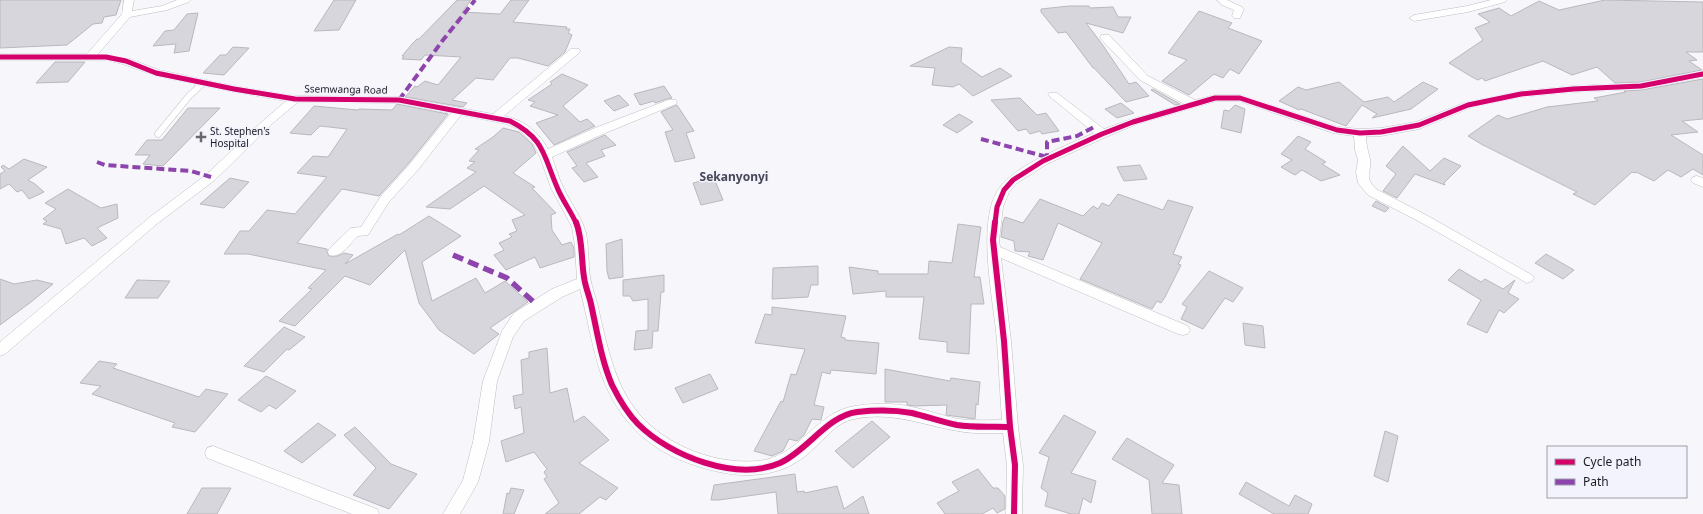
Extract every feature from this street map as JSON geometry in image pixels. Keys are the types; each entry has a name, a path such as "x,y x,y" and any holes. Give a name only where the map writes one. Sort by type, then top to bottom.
{"street":[{"path":"91,56 127,15 129,0"},
{"path":"127,15 164,8 186,0"},
{"path":"1222,0 1225,3 1239,9 1237,16"},
{"path":"1414,18 1468,9 1502,0"},
{"path":"1105,37 1144,78 1193,104"},
{"path":"494,119 574,51"},
{"name":"Ssemwanga Road","path":"0,57 106,57 126,61 156,73 204,83 295,98 399,100 510,121 524,127 537,138 546,156 557,189 578,228 585,281 612,382 628,414 645,431 668,447 703,463 732,468 756,468 779,464 798,453 839,418 853,412 878,410 908,413 964,426 1010,427"},
{"path":"1016,513 1015,465 1010,427 1004,341 993,249 994,222 997,207 1004,190 1013,180 1043,161 1102,134 1133,122 1215,98 1240,98 1337,130 1360,133 1381,132 1419,125 1468,105 1521,94 1573,89 1641,86 1703,74"},
{"path":"1053,95 1102,134"},
{"path":"0,350 154,220 211,176 295,98"},
{"path":"546,156 599,131 672,102"},
{"path":"334,252 354,231 364,232 385,199 413,168 458,112"},
{"path":"1360,133 1361,150 1364,160 1362,172 1364,183 1372,192 1424,219 1527,278"},
{"path":"993,249 1183,330"},
{"path":"451,514 470,482 481,442 490,380 507,335 519,318 537,305 557,293 585,281"},
{"path":"213,454 370,514"}],"lane":[{"path":"158,134 189,96 204,83"}],"building":[{"path":"0,0 121,0 116,15 104,17 102,23 93,24 67,45 0,48"},
{"path":"334,0 356,0 339,30 314,31"},
{"path":"457,0 471,0 462,12 500,14 511,0 529,0 513,22 567,27 566,29 570,29 568,33 572,35 565,52 548,66 518,58 510,58 493,80 476,78 452,100 467,103 463,107 405,97 415,86 417,87 425,81 438,85 461,57 425,55 421,60 402,59 404,56 402,56 412,44 419,39"},
{"path":"1605,0 1703,2 1703,52 1686,52 1697,60 1689,61 1702,70 1641,82 1615,83 1597,67 1572,75 1543,61 1485,81 1482,78 1478,80 1472,77 1449,63 1483,40 1475,28 1490,22 1478,14 1499,8 1511,16 1539,1 1559,10"},
{"path":"1069,6 1089,6 1090,8 1113,7 1118,17 1131,17 1123,33 1086,23 1129,84 1136,82 1149,96 1126,102 1093,68 1066,32 1058,33 1041,12 1041,9"},
{"path":"1199,11 1232,23 1228,28 1262,41 1239,74 1230,69 1223,78 1214,74 1189,95 1162,81 1187,60 1168,53"},
{"path":"198,13 189,51 174,53 176,44 153,46 165,31 174,30 187,14"},
{"path":"233,47 249,48 224,75 203,73 220,55 226,55"},
{"path":"949,47 962,48 961,62 982,77 1000,68 1012,76 973,96 959,84 953,87 932,85 935,68 910,66"},
{"path":"55,62 85,62 68,82 36,83"},
{"path":"562,74 588,85 563,106 580,122 587,119 595,126 554,145 536,123 558,115 530,106 535,102 528,100 552,84 550,82"},
{"path":"1703,79 1703,119 1682,121 1698,132 1671,135 1703,155 1703,175 1693,169 1681,177 1668,170 1654,181 1636,172 1632,172 1595,205 1573,194 1577,192 1468,136 1498,115 1507,119 1547,107 1598,101 1594,98 1626,92 1624,91 1641,90"},
{"path":"1339,82 1364,102 1388,97 1394,102 1423,82 1438,89 1411,109 1372,118 1377,114 1362,105 1346,126 1301,109 1299,110 1279,101 1298,87 1306,90"},
{"path":"664,86 672,98 655,103 654,101 640,105 634,94"},
{"path":"1153,89 1180,104 1175,105 1151,90"},
{"path":"619,95 629,105 614,111 604,101"},
{"path":"1020,98 1037,115 1046,113 1059,131 1042,134 1040,131 1030,134 1026,129 1018,131 991,100"},
{"path":"1121,103 1134,113 1117,118 1105,109"},
{"path":"397,104 448,114 408,164 379,196 342,189 297,243 327,249 329,256 338,256 344,253 353,255 345,264 398,234 399,235 429,216 461,236 422,262 432,301 476,278 485,293 505,281 528,302 490,328 499,334 474,354 439,330 419,303 405,250 370,285 345,276 295,326 279,321 312,289 308,288 326,270 248,254 224,254 240,231 249,231 267,210 295,214 327,177 297,173 313,156 328,157 347,129 320,126 311,135 290,133 314,106 358,110 392,110"},
{"path":"677,105 694,131 686,133 695,158 675,162 665,132 673,130 661,112"},
{"path":"1235,105 1245,109 1241,133 1221,128 1224,110 1229,111"},
{"path":"188,108 220,108 163,166 143,164 150,155 135,155 147,140 162,140"},
{"path":"959,114 973,122 957,133 943,125"},
{"path":"503,128 519,132 532,144 536,153 513,173 535,187 532,188 556,213 551,215 552,230 562,245 571,242 574,248 574,257 540,268 535,257 506,270 494,255 504,250 499,243 512,237 509,234 517,231 512,220 525,215 484,186 450,209 426,207 476,172 467,168 475,162 469,161 479,150 475,149"},
{"path":"605,135 616,145 601,150 605,156 586,163 598,177 584,182 572,168 577,166 567,152"},
{"path":"1298,136 1311,142 1305,149 1326,162 1322,164 1340,175 1321,181 1302,170 1295,175 1281,167 1292,160 1281,154"},
{"path":"1403,146 1430,171 1444,158 1461,166 1444,183 1445,185 1415,174 1397,198 1383,191 1396,174 1386,166"},
{"path":"24,159 47,167 28,180 44,192 29,199 22,190 17,192 9,184 0,189 0,174 5,171 1,167 3,165 9,169"},
{"path":"1140,165 1147,179 1124,181 1117,167"},
{"path":"230,178 249,182 224,208 200,204"},
{"path":"714,178 723,200 701,205 693,183"},
{"path":"68,189 101,208 117,204 118,218 97,228 107,238 92,246 84,238 66,244 61,229 43,224 47,221 43,219 56,209 45,203"},
{"path":"1118,194 1163,210 1168,200 1193,207 1173,254 1182,257 1178,264 1181,265 1165,297 1161,303 1157,301 1152,309 1080,279 1102,243 1058,223 1043,260 1028,256 1030,252 1015,251 1014,241 1001,237 1005,217 1023,223 1040,199 1083,216 1093,206 1098,209 1102,203 1109,206"},
{"path":"1376,201 1389,208 1385,212 1372,206"},
{"path":"958,224 981,227 974,277 980,277 984,304 971,304 969,354 947,352 947,342 919,339 924,297 886,297 886,291 853,294 849,267 878,271 878,274 928,274 929,261 952,263"},
{"path":"622,239 623,277 609,279 607,271 606,244"},
{"path":"1546,254 1574,270 1563,279 1535,263"},
{"path":"818,266 818,285 811,285 808,297 772,299 773,268"},
{"path":"1459,269 1481,282 1485,279 1503,289 1515,280 1508,293 1519,299 1504,313 1499,310 1487,333 1467,324 1481,300 1448,280"},
{"path":"1209,271 1243,288 1233,302 1225,298 1203,329 1181,319 1187,307 1182,304"},
{"path":"664,275 664,292 661,292 658,331 653,331 652,348 634,350 636,331 648,330 648,299 633,301 630,296 623,296 623,280"},
{"path":"0,279 14,284 37,280 53,284 0,325"},
{"path":"137,280 170,281 158,298 125,298"},
{"path":"772,307 846,316 841,337 845,338 845,340 879,343 876,374 831,370 830,374 822,372 814,405 824,407 821,420 812,419 804,435 797,441 789,439 783,451 772,456 754,451 781,401 783,402 791,374 796,375 805,349 755,343 765,314 772,315"},
{"path":"1243,323 1263,326 1265,348 1245,345"},
{"path":"284,327 305,337 289,350 287,349 264,372 244,366"},
{"path":"547,348 550,393 567,388 574,422 584,416 609,440 579,463 618,488 606,500 600,497 579,514 545,514 559,503 544,479 547,477 544,472 547,469 534,452 506,462 501,441 524,433 521,407 515,409 513,396 523,394 521,360 529,358 529,352"},
{"path":"99,361 117,364 113,368 199,397 206,389 228,394 195,432 172,427 175,423 92,394 101,386 80,383"},
{"path":"885,369 950,381 951,378 980,382 975,419 946,415 947,405 915,406 907,405 907,402 885,402"},
{"path":"710,374 718,389 683,403 675,388"},
{"path":"266,376 296,391 276,409 269,405 261,412 238,400"},
{"path":"1064,415 1096,432 1071,473 1096,481 1091,503 1083,498 1079,514 1071,514 1045,506 1048,493 1041,488 1049,457 1039,453"},
{"path":"872,421 890,437 853,468 835,451"},
{"path":"318,423 336,435 302,463 284,451"},
{"path":"355,427 391,464 417,474 389,509 353,495 376,468 344,435"},
{"path":"1385,431 1398,436 1388,482 1374,476"},
{"path":"1127,438 1174,465 1162,483 1179,485 1182,514 1152,514 1149,480 1112,459"},
{"path":"978,469 993,488 998,488 1005,496 1005,509 997,513 993,508 982,514 945,514 937,503 959,491 952,482"},
{"path":"795,474 797,492 804,491 805,493 837,486 844,509 863,496 869,514 778,514 776,492 711,500 714,485"},
{"path":"1246,482 1289,506 1295,495 1312,504 1308,514 1274,514 1239,494"},
{"path":"202,488 231,488 217,514 187,514"},
{"path":"511,488 524,490 514,514 503,514 507,493 509,494"}],"marked path":[{"path":"399,100 443,40 475,0"},
{"path":"1044,160 1047,157 1047,142 1077,136 1094,127"},
{"path":"981,139 1047,157"},
{"path":"97,162 105,165 191,171 211,177"},
{"path":"453,255 507,278 537,305"}],"cycle path":[{"path":"0,57 106,57 126,61 156,73 234,89 295,99 399,100 510,121 522,127 531,133 542,148 557,188 578,227 581,239 585,282 606,368 619,398 627,412 638,424 654,437 673,449 693,458 715,465 737,469 759,468 779,463 805,448 839,418 855,412 897,411 965,426 1010,427"},
{"path":"1014,514 1015,465 1010,427 1004,341 993,240 997,207 1004,190 1013,180 1043,161 1102,134 1133,122 1215,98 1240,98 1337,130 1360,133 1381,132 1419,125 1468,105 1521,94 1573,89 1641,86 1703,74"}],"place":[{"name":"St. Stephen's Hospital","path":"201,137"}],"district":[{"name":"Sekanyonyi","path":"734,177"}]}
